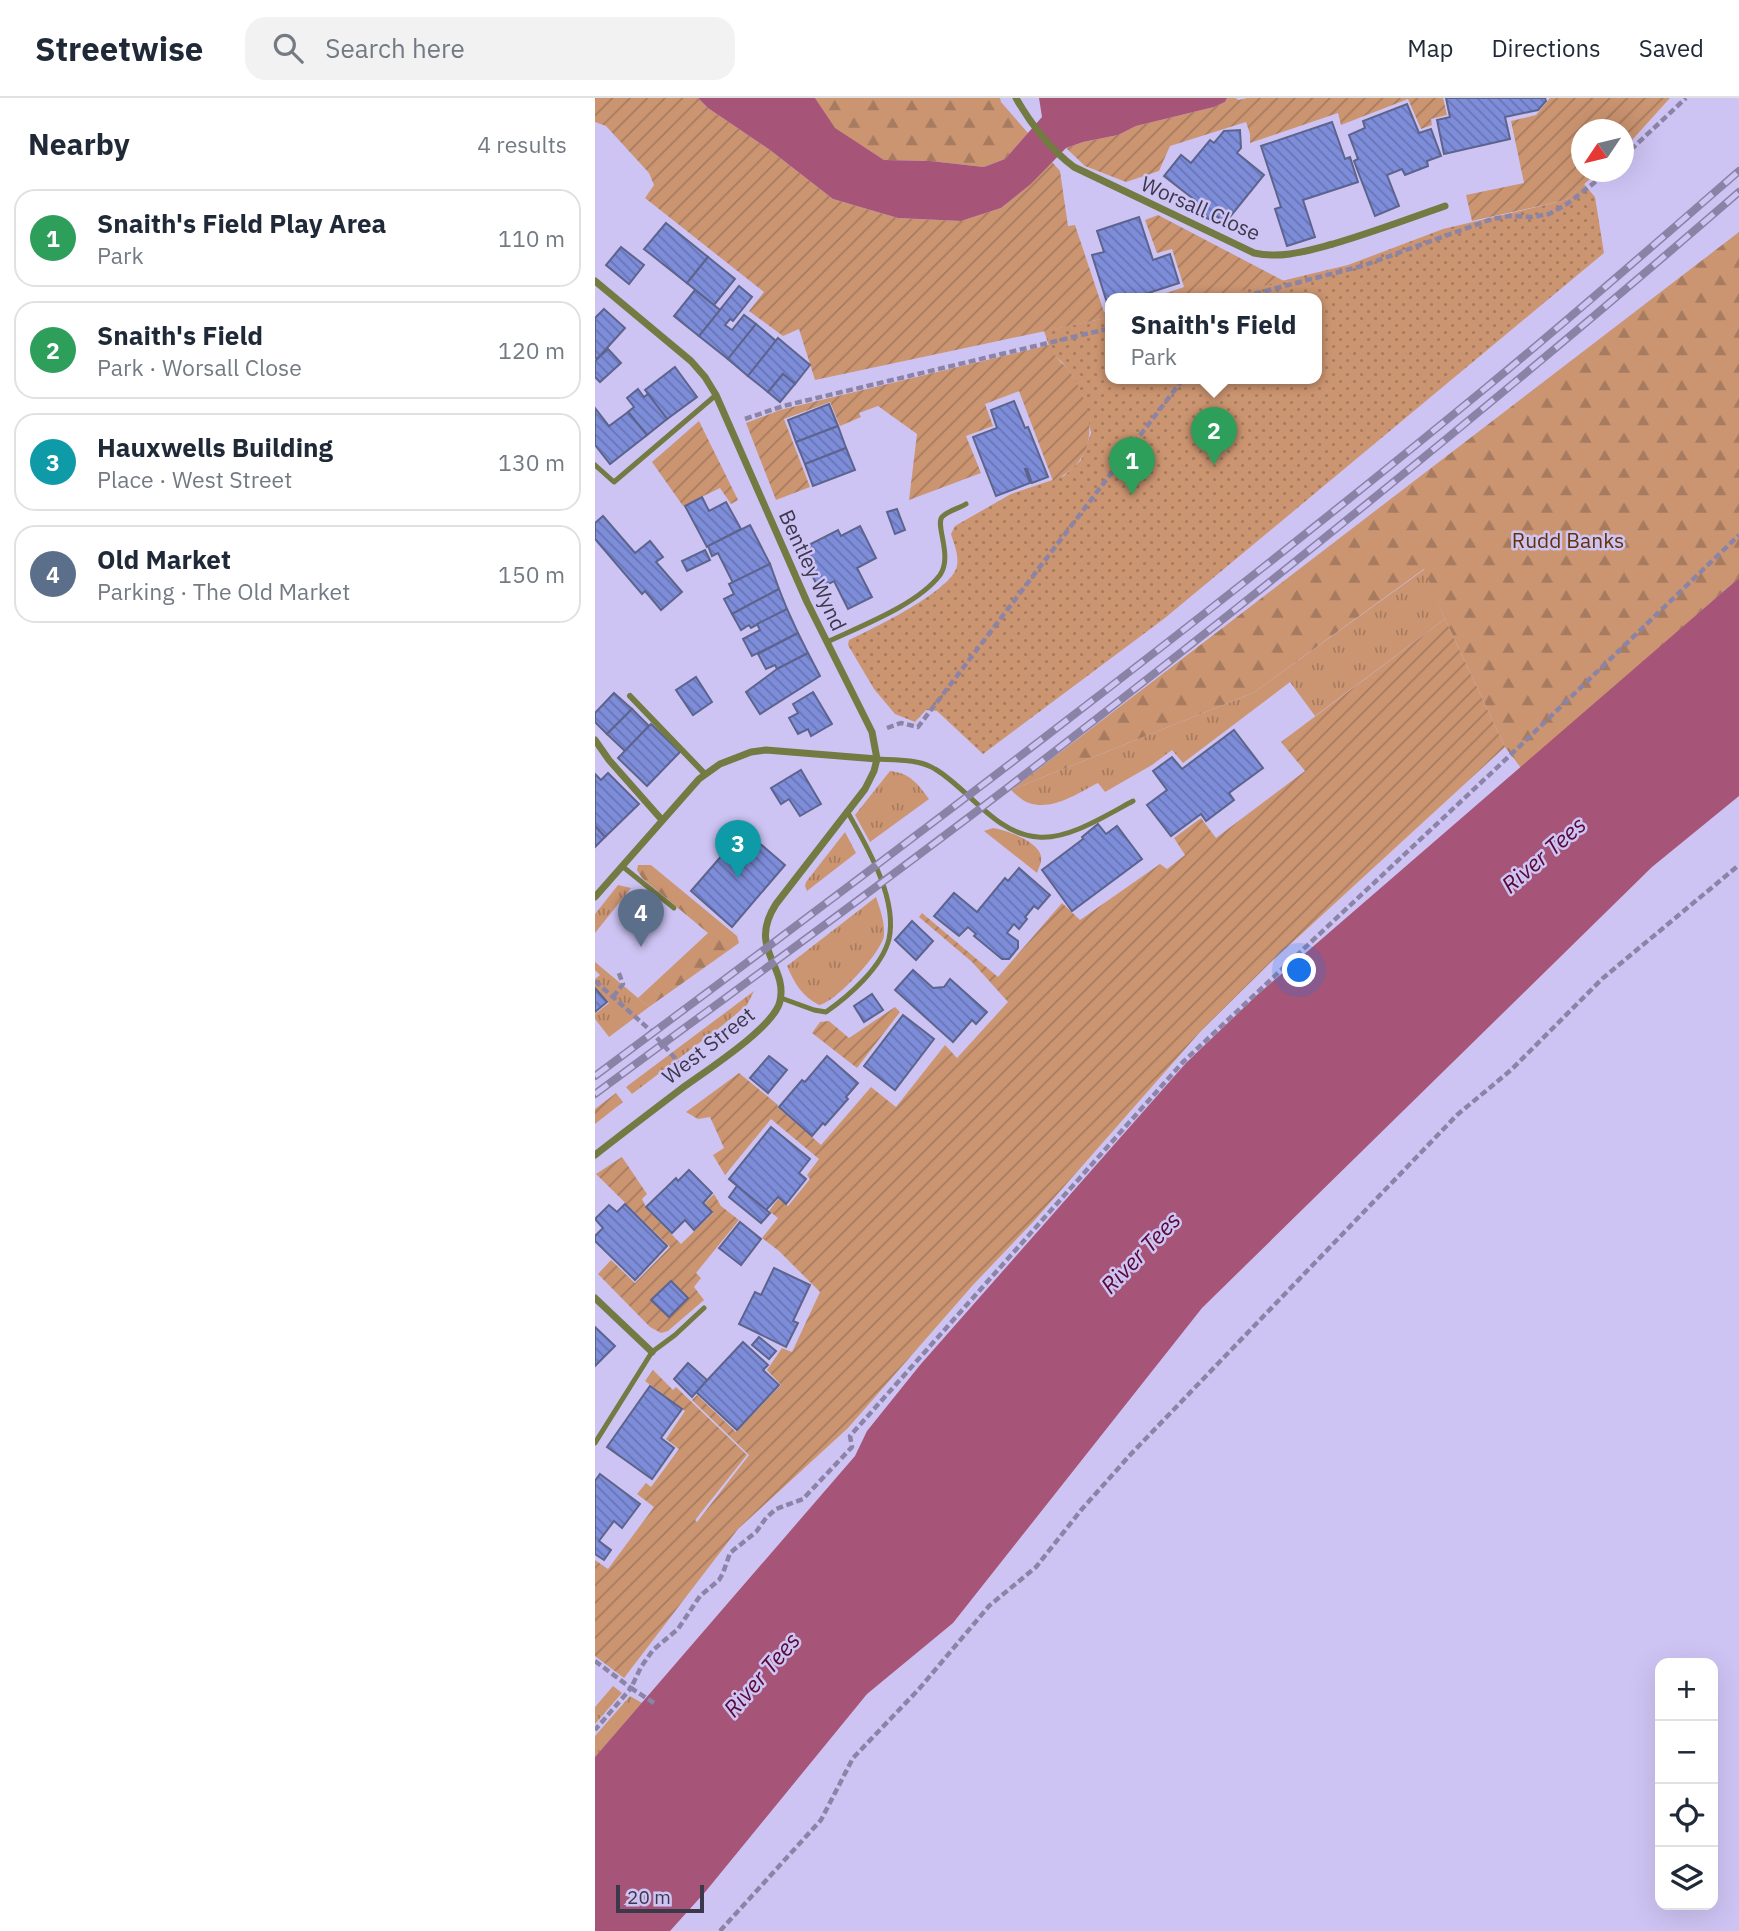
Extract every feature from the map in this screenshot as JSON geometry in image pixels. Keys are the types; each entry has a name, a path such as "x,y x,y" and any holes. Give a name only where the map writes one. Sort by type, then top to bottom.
{"street":[{"name":"Worsall Close","path":"1016,98 1030,121 1063,158 1089,176 1245,250 1264,255 1295,254 1362,236 1445,206"},
{"name":"Bentley Wynd","path":"595,281 691,361 716,395 802,591 872,733 877,759"},
{"path":"630,696 705,774"},
{"path":"596,742 662,820"},
{"path":"595,897 705,774 738,755 767,750 877,759"},
{"name":"West Street","path":"595,1155 738,1048 778,1009 781,988 768,954 767,919 865,789 877,759"},
{"path":"595,1298 652,1352"}],"lane":[{"path":"595,465 614,482 716,395"},
{"path":"827,642 903,605 933,582 941,573 945,558 940,522 942,516 966,504"},
{"path":"877,759 923,763 936,769 995,818 1016,831 1037,837 1067,833 1133,801"},
{"path":"781,998 826,1012 871,971 883,955 889,940 891,919 885,894 868,849 847,811"},
{"path":"622,866 674,908"},
{"path":"595,1443 652,1352 704,1308"}],"path":[{"path":"1634,147 1686,98"},
{"path":"1260,293 1363,266 1492,219 1549,214 1595,182"},
{"path":"742,420 783,406 1105,329"},
{"path":"886,728 901,723 918,727 1179,384"},
{"path":"595,1730 631,1688 653,1650 678,1629 700,1596 719,1580 730,1553 756,1532 776,1509 803,1499 852,1447 851,1436 1183,1062 1520,746 1739,535"},
{"path":"720,1931 821,1820 853,1758 919,1689 989,1606 1036,1567 1131,1454 1457,1115 1511,1070 1603,978 1739,864"},
{"path":"613,997 623,984 618,971"},
{"path":"595,981 650,1030 693,1080"},
{"path":"595,1661 654,1703"}],"green space":[{"path":"595,98 698,98 833,199 898,218 961,221 1001,208 1031,184 1052,162 1060,171 1068,226 1075,225 1105,318 815,380 799,329 783,336 749,311 764,292 645,198 654,185 649,173 606,126 595,122"},
{"path":"815,98 1000,98 1028,133 1005,159 984,167 930,161 884,160 834,128"},
{"path":"1227,98 1443,98 1447,115 1431,119 1432,125 1421,129 1408,99 1341,125 1338,113 1250,143 1246,122 1170,146 1159,171 1126,182 1085,166 1066,148 1118,135 1136,126 1214,107 1225,102"},
{"path":"1550,98 1670,98 1634,138 1634,119 1571,119 1571,182 1587,182 1566,200 1472,221 1466,195 1524,183 1511,121 1536,115"},
{"path":"1584,184 1595,197 1604,253 1165,618 983,754 937,711 926,710 915,722 895,714 874,689 848,645 849,640 927,598 952,576 957,566 951,534 955,526 1011,494 1064,476 1081,460 1091,433 1083,397 1072,375 1052,354 1044,331 1105,318 1105,384 1322,384 1322,293 1231,293 1348,265 1443,229 1566,200"},
{"path":"1158,215 1284,281 1232,293 1166,293 1184,287 1172,249 1157,253 1145,220"},
{"name":"Rudd Banks","path":"1739,232 1739,578 1521,768 1505,747 1424,569 1253,693 1011,790"},
{"path":"1049,345 1080,390 1089,420 1086,448 1079,461 1053,481 1019,391 985,404 993,426 966,436 981,473 909,500 917,434 878,406 859,413 861,417 840,426 830,402 784,419 810,487 776,500 746,423 780,410"},
{"path":"699,421 738,500 731,504 720,488 683,506 652,462"},
{"path":"1425,569 1445,619 1315,716 1290,682 1183,763 1172,750 1105,792 1098,783 1065,800 1047,805 1027,802 1011,790 1253,693"},
{"path":"1445,619 1505,747 1271,962 1200,1032 848,1428 738,1529 624,1678 595,1656 595,1560 608,1569 654,1507 637,1494 646,1483 651,1487 679,1449 666,1439 685,1411 645,1381 653,1370 673,1390 676,1387 747,1455 695,1520 697,1522 749,1455 692,1400 697,1395 736,1432 781,1385 767,1370 782,1348 792,1352 820,1292 762,1238 778,1218 769,1211 778,1199 788,1206 810,1179 807,1175 819,1159 771,1119 725,1175 713,1155 724,1148 710,1117 698,1119 686,1112 739,1073 821,1145 871,1087 896,1107 945,1045 957,1058 1008,1002 972,962 919,917 922,913 998,977 1062,903 1080,920 1160,864 1167,869 1185,855 1174,838 1201,818 1216,838 1305,771 1281,742"},
{"path":"890,771 908,777 929,799 870,842 855,815"},
{"path":"993,828 1028,841 1039,851 1041,862 1037,873 984,831"},
{"path":"845,832 856,853 807,891 806,882"},
{"path":"638,865 651,865 737,936 739,943 649,1007 638,998 708,933 642,878 637,870"},
{"path":"618,885 631,888 595,933 595,914"},
{"path":"876,897 884,925 882,943 846,986 819,1005 800,989 787,966"},
{"path":"595,962 649,1007 609,1037 595,1019 595,1014 609,1003 595,987 595,979 600,975 595,970"},
{"path":"754,991 747,1005 632,1094 626,1087"},
{"path":"895,1007 900,1012 857,1068 812,1033 820,1022 829,1021 849,1038"},
{"path":"616,1093 623,1102 595,1124 595,1109"},
{"path":"622,1157 647,1194 642,1199 647,1209 681,1244 713,1213 705,1203 714,1194 721,1206 739,1220 696,1273 701,1278 694,1287 704,1300 668,1331 661,1333 650,1327 598,1274 611,1260 635,1283 670,1247 596,1174"},
{"path":"613,1686 622,1693 595,1724 595,1707"},
{"path":"630,1696 642,1703 595,1757 595,1736"}],"water":[{"path":"698,98 815,98 835,128 884,160 930,161 984,167 1005,159 1042,117 1039,98 1227,98 1225,102 1214,107 1136,126 1118,135 1066,148 1031,184 1001,208 961,221 898,218 833,199"},
{"name":"River Tees","path":"1739,578 1739,796 1652,867 1202,1308 953,1623 867,1694 706,1891 670,1931 595,1931 595,1757 855,1456 867,1431 920,1365 1186,1063 1257,995"}],"building":[{"path":"1446,98 1545,98 1546,101 1538,110 1505,117 1510,139 1444,154 1437,120 1450,117"},
{"path":"1407,104 1419,133 1431,129 1441,156 1427,161 1428,166 1405,175 1402,169 1387,175 1399,206 1375,216 1354,161 1358,159 1349,135 1365,128 1363,121"},
{"path":"1332,122 1345,159 1350,157 1358,182 1303,200 1315,237 1287,246 1275,209 1281,207 1261,146"},
{"path":"1240,130 1241,148 1237,153 1264,175 1225,223 1215,215 1211,220 1188,210 1196,201 1164,176 1181,155 1191,163 1210,140 1214,143 1224,131"},
{"path":"1139,217 1153,260 1170,254 1179,283 1148,293 1105,293 1105,296 1092,255 1104,252 1097,231"},
{"path":"666,223 708,257 687,283 644,249"},
{"path":"621,247 644,265 629,284 606,265"},
{"path":"708,257 735,279 714,305 687,283"},
{"path":"739,286 752,297 733,321 730,319 725,325 732,330 744,315 756,324 728,359 699,336"},
{"path":"695,290 720,310 699,336 674,316"},
{"path":"604,309 625,328 597,359 595,318"},
{"path":"756,324 776,341 748,376 728,359"},
{"path":"778,338 810,365 795,384 783,374 768,392 748,376"},
{"path":"608,349 621,363 600,382 595,377 595,361"},
{"path":"675,367 697,397 667,419 645,390"},
{"path":"783,374 795,384 780,402 768,392"},
{"path":"638,389 644,397 648,394 667,419 647,435 628,412 634,407 627,398"},
{"path":"1014,401 1025,428 1028,427 1048,477 1032,483 1025,469 1030,483 996,496 973,437 997,428 991,410"},
{"path":"829,404 838,426 796,442 788,420"},
{"path":"595,408 609,426 628,412 647,435 610,464 595,445"},
{"path":"838,426 846,448 805,464 796,442"},
{"path":"846,448 855,470 813,486 805,464"},
{"path":"702,497 709,511 726,502 741,529 707,547 685,506"},
{"path":"897,509 905,530 895,534 887,512"},
{"path":"603,516 635,553 650,541 663,557 656,562 682,592 661,610 645,591 642,594 595,539 595,523"},
{"path":"750,525 770,564 733,583 718,553 712,556 708,546"},
{"path":"860,526 876,558 857,568 872,597 848,609 834,581 819,589 799,550 838,530 841,536"},
{"path":"705,550 710,560 687,571 682,561"},
{"path":"770,564 779,589 732,614 724,599 734,594 729,584"},
{"path":"779,589 787,609 751,628 749,625 741,630 732,614"},
{"path":"787,609 798,633 752,656 743,639 760,630 757,624"},
{"path":"798,633 808,653 777,669 775,665 766,669 758,654"},
{"path":"808,653 820,676 760,714 746,692 777,669"},
{"path":"696,677 712,702 693,715 676,690"},
{"path":"813,692 832,724 811,736 808,729 798,734 789,718 798,713 793,704"},
{"path":"614,693 632,709 607,734 595,722 595,713"},
{"path":"632,709 649,726 625,751 607,734"},
{"path":"651,724 680,752 647,786 618,758"},
{"path":"1234,730 1263,768 1229,793 1234,800 1206,821 1201,814 1171,836 1147,805 1167,790 1153,771 1172,757 1182,769"},
{"path":"801,770 821,804 800,816 789,799 781,804 771,788"},
{"path":"608,773 639,804 605,837 595,826 595,774 601,780"},
{"path":"1098,824 1106,834 1117,826 1142,859 1072,911 1042,870"},
{"path":"595,826 605,837 595,847"},
{"path":"744,830 785,865 732,927 691,891"},
{"path":"1019,868 1050,895 1038,909 1034,906 1019,929 1014,924 1007,933 1018,941 1018,948 1009,959 1002,959 974,936 976,934 968,927 959,936 934,916 954,893 977,912 1005,878 1008,881"},
{"path":"912,921 933,941 916,960 895,940"},
{"path":"913,970 933,988 944,987 950,979 987,1012 976,1024 972,1020 953,1042 895,990"},
{"path":"595,988 607,1002 595,1012"},
{"path":"872,994 883,1010 864,1022 854,1006"},
{"path":"903,1015 934,1039 895,1090 864,1066"},
{"path":"769,1056 787,1070 768,1093 750,1078"},
{"path":"827,1056 858,1083 846,1097 848,1099 812,1136 779,1107"},
{"path":"771,1127 810,1159 799,1173 806,1179 786,1204 778,1197 766,1210 729,1179"},
{"path":"689,1170 712,1193 703,1203 712,1212 694,1230 685,1220 672,1233 646,1207 676,1178 678,1181"},
{"path":"737,1186 770,1213 761,1223 729,1197"},
{"path":"625,1204 667,1246 635,1280 595,1241 595,1236 603,1228 595,1219 609,1205 617,1212"},
{"path":"740,1222 761,1239 741,1265 719,1248"},
{"path":"774,1268 810,1285 793,1321 798,1323 786,1347 739,1324 755,1292 761,1295"},
{"path":"671,1281 688,1298 669,1317 651,1300"},
{"path":"595,1327 615,1346 595,1366"},
{"path":"759,1337 776,1351 769,1359 752,1345"},
{"path":"743,1342 768,1365 763,1370 779,1385 737,1430 696,1392"},
{"path":"688,1363 707,1380 692,1397 674,1379"},
{"path":"650,1386 682,1409 661,1438 674,1448 652,1479 607,1447"},
{"path":"600,1474 640,1504 622,1528 614,1521 599,1541 611,1550 604,1560 595,1554 595,1481"}],"railway":[{"path":"595,1076 934,822 1269,563 1520,360 1739,171"},
{"path":"595,1094 971,816 1115,704 1474,416 1739,192"}],"place":[{"name":"Snaith's Field","path":"1214,465"},
{"name":"Snaith's Field Play Area","path":"1132,495"},
{"name":"Hauxwells Building","path":"738,878"},
{"name":"Old Market","path":"641,947"}]}
